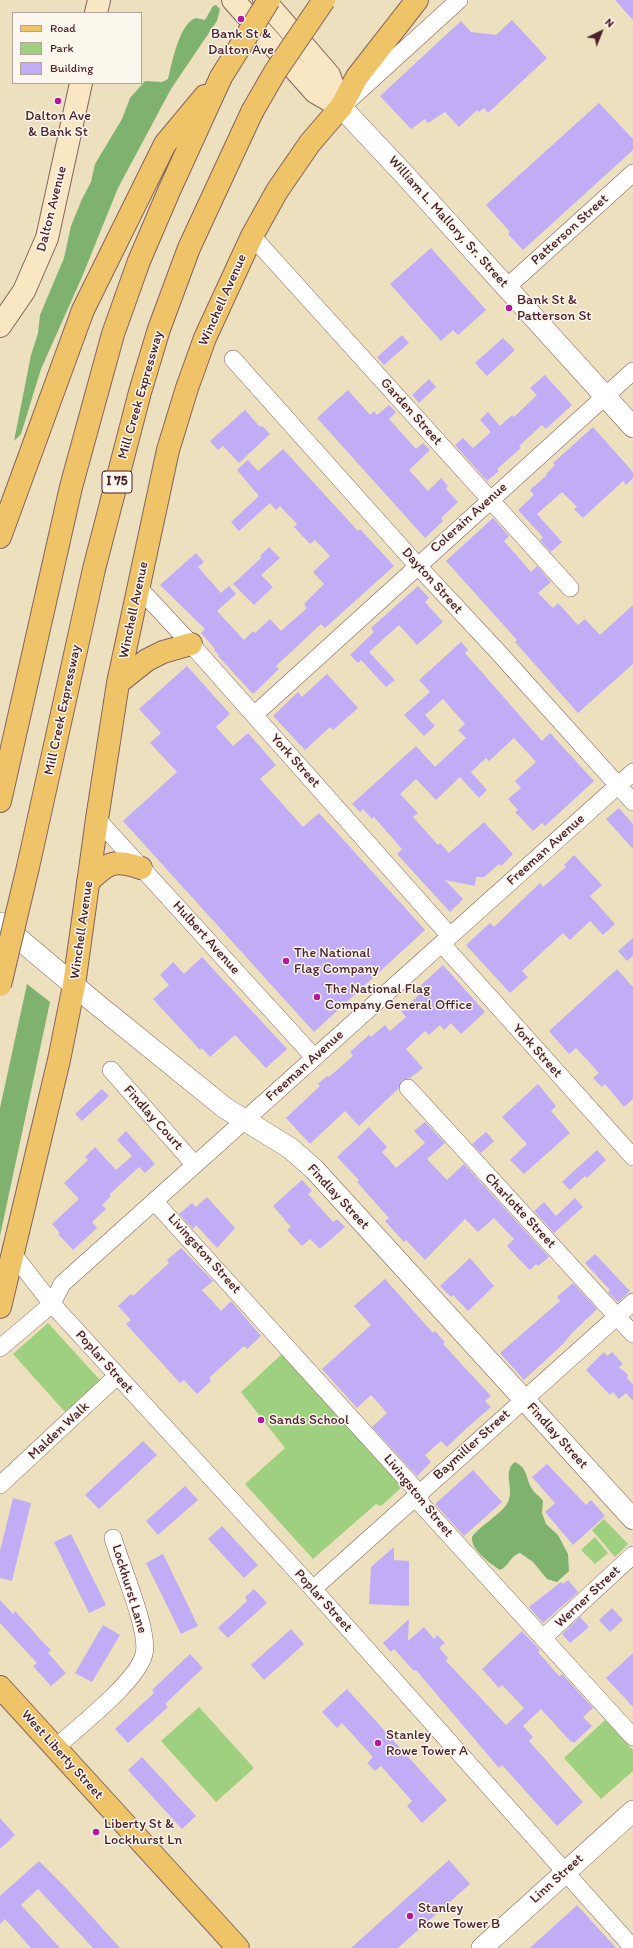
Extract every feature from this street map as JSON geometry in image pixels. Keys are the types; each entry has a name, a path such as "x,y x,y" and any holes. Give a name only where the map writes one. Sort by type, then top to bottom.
{"main road":[{"path":"96,12 99,0"},
{"name":"William L. Mallory, Sr. Street","path":"233,0 315,92 341,107"},
{"name":"William L. Mallory, Sr. Street","path":"264,0 329,75 341,107"},
{"path":"0,801 70,488 113,334 142,254 221,77 269,0"},
{"name":"Mill Creek Expressway","path":"0,985 28,867 94,569 140,392 159,329 189,248 252,112 275,72 324,0"},
{"path":"341,107 357,78 417,0"},
{"path":"0,537 83,310 165,144 221,77"},
{"name":"Dalton Avenue","path":"0,326 24,291 47,238 81,84"},
{"name":"Winchell Avenue","path":"0,1307 59,1060 74,985 118,683 168,450 204,338 252,236 276,191 301,155 341,107"},
{"path":"118,683 147,660 163,652 191,644"},
{"path":"88,882 102,867 114,863 126,863 141,868"},
{"name":"West Liberty Street","path":"0,1687 238,1948"}],"street":[{"name":"Winchell Avenue","path":"341,107 459,0"},
{"name":"William L. Mallory, Sr. Street","path":"341,107 355,120 633,427"},
{"name":"Patterson Street","path":"507,287 633,173"},
{"name":"Garden Street","path":"252,236 570,588"},
{"name":"Dayton Street","path":"233,359 417,565 499,653 633,802"},
{"name":"Colerain Avenue","path":"254,715 417,565 633,371"},
{"name":"York Street","path":"138,587 254,715 633,1156"},
{"name":"Freeman Avenue","path":"0,1348 52,1304 62,1284 633,772"},
{"name":"Hulbert Avenue","path":"97,819 314,1057"},
{"name":"Findlay Street","path":"0,923 225,1108 290,1148 314,1169 633,1519"},
{"name":"Findlay Court","path":"110,1070 195,1165"},
{"name":"Charlotte Street","path":"408,1088 633,1334"},
{"name":"Livingston Street","path":"155,1202 419,1493 421,1504 633,1737"},
{"name":"Poplar Street","path":"13,1254 52,1304 313,1589 566,1871 633,1948"},
{"name":"Baymiller Street","path":"313,1589 633,1302"},
{"name":"Malden Walk","path":"0,1486 117,1376"},
{"name":"Lockhurst Lane","path":"55,1748 123,1686 136,1672 144,1654 143,1631 113,1538"},
{"name":"Werner Street","path":"543,1638 633,1555"},
{"name":"Linn Street","path":"482,1948 633,1811"}],"green space":[{"path":"216,5 220,9 217,21 171,89 118,188 82,277 41,369 21,434 14,441 31,355 38,333 40,315 64,258 71,226 91,182 95,164 122,119 130,98 145,81 162,82 168,79 177,45 185,28 190,21 196,18 205,20 213,6"},
{"path":"27,984 50,1002 0,1236 0,1108"},
{"path":"48,1323 100,1380 65,1412 13,1354"},
{"path":"283,1353 402,1487 381,1506 376,1504 313,1559 245,1484 285,1448 241,1392"},
{"path":"515,1462 523,1468 532,1489 543,1501 542,1513 546,1524 558,1535 568,1554 569,1571 557,1582 547,1579 533,1562 520,1553 514,1556 506,1566 500,1570 478,1552 473,1543 472,1538 474,1535 507,1504 510,1493 509,1471"},
{"path":"604,1519 628,1544 615,1557 592,1530"},
{"path":"595,1537 608,1553 595,1564 581,1550"},
{"path":"199,1707 254,1768 216,1802 161,1741"},
{"path":"605,1720 633,1750 633,1771 601,1799 564,1758"}],"building":[{"path":"615,0 633,0 633,20"},
{"path":"512,20 547,58 488,113 484,108 479,112 477,110 459,127 445,112 428,123 425,119 411,129 380,96 461,21 471,32 496,35"},
{"path":"599,103 633,139 633,150 523,250 508,234 510,232 486,205"},
{"path":"431,248 486,310 458,335 453,330 441,341 390,284"},
{"path":"402,335 409,343 384,365 377,357"},
{"path":"503,338 515,350 487,376 475,363"},
{"path":"545,375 572,405 546,429 542,425 519,446 521,448 497,469 499,471 487,481 455,445 463,438 473,448 491,432 480,420 488,412 500,426 512,415 514,417 537,395 530,388"},
{"path":"429,379 436,387 419,403 412,395"},
{"path":"348,390 370,415 374,411 377,415 389,405 396,412 389,419 416,449 423,443 430,450 409,470 428,491 441,478 448,486 446,489 458,502 441,518 443,521 425,538 317,418"},
{"path":"245,410 260,427 262,426 270,434 239,463 223,446 218,450 210,441"},
{"path":"593,427 633,472 633,478 626,485 623,481 583,518 574,509 577,507 562,492 537,514 562,542 551,552 540,540 543,537 518,510 534,495 530,490 547,475 546,474 555,465 553,463"},
{"path":"283,449 358,531 360,529 394,566 325,628 321,624 276,666 279,669 253,694 218,656 219,655 214,650 215,649 201,633 205,629 160,585 196,553 204,562 198,567 221,593 229,586 236,594 217,611 244,640 253,631 255,633 270,619 281,631 307,608 304,604 324,584 313,572 330,556 315,540 310,544 294,527 297,524 280,506 276,510 270,503 239,531 231,522 259,496 237,470 248,460 258,471"},
{"path":"493,518 509,536 504,541 531,572 537,566 551,582 538,593 553,608 558,603 578,625 585,619 600,635 633,605 633,664 578,713 515,642 517,640 446,561"},
{"path":"269,547 280,558 261,575 273,587 254,605 233,584 261,558 260,556"},
{"path":"418,586 429,598 425,602 443,622 417,645 399,625 369,652 395,680 386,687 361,660 358,663 350,655 374,632 371,628"},
{"path":"461,642 468,650 465,653 542,741 550,733 594,781 545,826 542,823 533,831 515,812 518,810 508,799 521,788 515,781 536,762 514,738 489,761 486,758 471,772 487,790 479,798 460,777 436,800 416,779 400,794 418,813 413,817 438,845 440,843 449,853 484,822 513,854 501,866 499,864 484,877 476,877 475,886 445,880 463,899 450,912 397,854 402,849 374,817 372,819 363,809 360,812 352,804 416,746 435,767 466,738 458,730 465,724 443,699 425,715 435,726 424,736 404,715 430,692 419,680"},
{"path":"187,666 230,714 216,727 233,746 248,733 276,765 260,779 303,827 319,813 425,930 314,1032 123,821 177,772 150,743 161,733 139,709"},
{"path":"327,674 358,708 333,730 330,727 305,750 273,716 298,692 302,697"},
{"path":"619,808 633,824 633,849 606,819"},
{"path":"574,855 602,885 590,896 615,924 603,935 590,921 570,940 563,933 522,971 528,977 510,993 466,945 490,923 494,927 540,883 543,887 566,867 564,865"},
{"path":"633,938 633,956 627,961 618,951"},
{"path":"202,957 287,1049 266,1068 235,1035 210,1057 202,1048 200,1050 153,999 169,985 160,975 173,962 184,974"},
{"path":"443,965 485,1012 461,1034 451,1023 444,1030 440,1025 429,1035 425,1031 406,1049 423,1068 410,1078 402,1080 398,1089 359,1126 345,1111 310,1144 286,1118 320,1086 318,1084 327,1076 329,1077 353,1056 350,1052 369,1035 371,1037 385,1025 390,1031 406,1017 401,1011 423,991 419,987"},
{"path":"617,969 633,987 633,1099 624,1107 605,1084 602,1087 593,1078 599,1073 576,1048 569,1054 549,1031"},
{"path":"538,1084 556,1106 551,1111 570,1133 524,1174 510,1160 527,1144 502,1117"},
{"path":"102,1089 109,1096 82,1121 75,1114"},
{"path":"425,1122 445,1143 427,1159 447,1180 464,1164 549,1257 538,1266 536,1264 530,1270 507,1246 514,1239 494,1218 478,1232 465,1219 425,1260 406,1240 404,1242 385,1221 389,1218 357,1182 359,1180 337,1157 369,1127 387,1147 382,1152 396,1168 425,1143 414,1131"},
{"path":"126,1131 155,1164 145,1173 139,1167 109,1195 111,1196 102,1205 106,1209 92,1222 97,1228 73,1250 58,1234 60,1233 52,1224 79,1199 64,1183 88,1160 85,1157 95,1147 116,1170 132,1156 117,1140"},
{"path":"486,1132 494,1141 481,1153 472,1144"},
{"path":"597,1150 606,1160 587,1178 585,1176 570,1190 562,1182"},
{"path":"302,1180 312,1191 308,1194 333,1222 337,1219 345,1227 320,1249 310,1239 302,1246 287,1230 291,1227 273,1206"},
{"path":"207,1197 235,1228 217,1248 196,1225 193,1229 179,1214 192,1203 196,1207"},
{"path":"575,1198 583,1207 554,1233 534,1211 544,1202 556,1216"},
{"path":"181,1248 213,1281 202,1290 221,1311 231,1301 261,1336 247,1349 244,1346 209,1378 211,1381 197,1394 184,1380 180,1383 126,1324 131,1320 118,1306 131,1294 133,1296 169,1263 167,1260"},
{"path":"595,1254 630,1291 618,1302 608,1292 610,1290 585,1263"},
{"path":"470,1258 494,1286 468,1311 453,1295 451,1297 440,1286"},
{"path":"385,1279 433,1333 435,1331 445,1342 443,1344 491,1396 485,1401 491,1407 447,1447 441,1441 425,1455 431,1462 417,1476 372,1427 387,1413 371,1395 357,1408 322,1369 371,1325 354,1306"},
{"path":"573,1283 597,1309 571,1334 564,1343 524,1380 500,1353 560,1301 557,1297"},
{"path":"604,1352 607,1356 612,1352 623,1364 619,1367 628,1375 627,1378 633,1385 633,1401 626,1393 619,1399 613,1392 610,1395 586,1370"},
{"path":"143,1441 157,1455 99,1509 85,1495"},
{"path":"547,1464 586,1505 591,1500 605,1516 573,1545 545,1512 555,1503 532,1477"},
{"path":"473,1470 502,1502 464,1536 435,1504"},
{"path":"185,1486 198,1500 158,1535 146,1521"},
{"path":"13,1498 31,1503 12,1581 0,1578 0,1551"},
{"path":"222,1526 258,1565 244,1578 208,1539"},
{"path":"71,1534 106,1605 89,1613 54,1542"},
{"path":"394,1547 394,1560 409,1561 409,1606 369,1604 371,1567"},
{"path":"163,1554 198,1626 181,1634 146,1563"},
{"path":"568,1580 578,1592 543,1623 529,1607 561,1582 563,1584"},
{"path":"254,1589 267,1603 228,1638 218,1628 247,1601 245,1597"},
{"path":"0,1600 13,1614 15,1611 51,1650 48,1653 66,1673 51,1686 33,1666 37,1663 0,1623"},
{"path":"612,1608 623,1620 610,1632 599,1620"},
{"path":"580,1617 589,1627 570,1643 562,1634"},
{"path":"409,1619 408,1641 424,1627 434,1639 437,1635 445,1643 439,1648 448,1658 446,1661 506,1725 524,1708 502,1685 499,1688 482,1669 522,1631 540,1650 538,1652 559,1676 562,1674 593,1708 583,1717 592,1726 574,1743 572,1741 571,1742 541,1709 523,1726 533,1737 529,1741 583,1802 557,1826 502,1765 499,1768 416,1670 414,1671 394,1649 391,1652 383,1643"},
{"path":"103,1625 120,1635 92,1682 75,1673"},
{"path":"291,1629 304,1644 264,1680 251,1665"},
{"path":"633,1653 633,1707 606,1678"},
{"path":"190,1654 203,1668 165,1704 168,1707 128,1743 115,1729 154,1693 152,1690"},
{"name":"Stanley Rowe Tower A","path":"347,1689 447,1800 422,1823 407,1806 412,1801 381,1766 375,1771 367,1763 373,1757 342,1723 337,1728 322,1712"},
{"path":"142,1757 196,1816 182,1829 128,1770"},
{"path":"0,1818 15,1835 0,1849"},
{"name":"Stanley Rowe Tower B","path":"449,1860 470,1884 398,1948 351,1948"},
{"path":"39,1861 66,1888 120,1948 93,1948 38,1889 21,1905 60,1948 31,1948 5,1919 0,1924 0,1896"},
{"path":"577,1905 616,1948 530,1948 574,1908"}],"place":[{"name":"Bank St & Dalton Ave","path":"241,19"},
{"name":"Dalton Ave & Bank St","path":"58,101"},
{"name":"Bank St & Patterson St","path":"509,308"},
{"name":"The National Flag Company","path":"286,961"},
{"name":"The National Flag Company General Office","path":"317,997"},
{"name":"Sands School","path":"261,1420"},
{"name":"Stanley Rowe Tower A","path":"378,1743"},
{"name":"Liberty St & Lockhurst Ln","path":"96,1832"},
{"name":"Stanley Rowe Tower B","path":"410,1916"}]}
